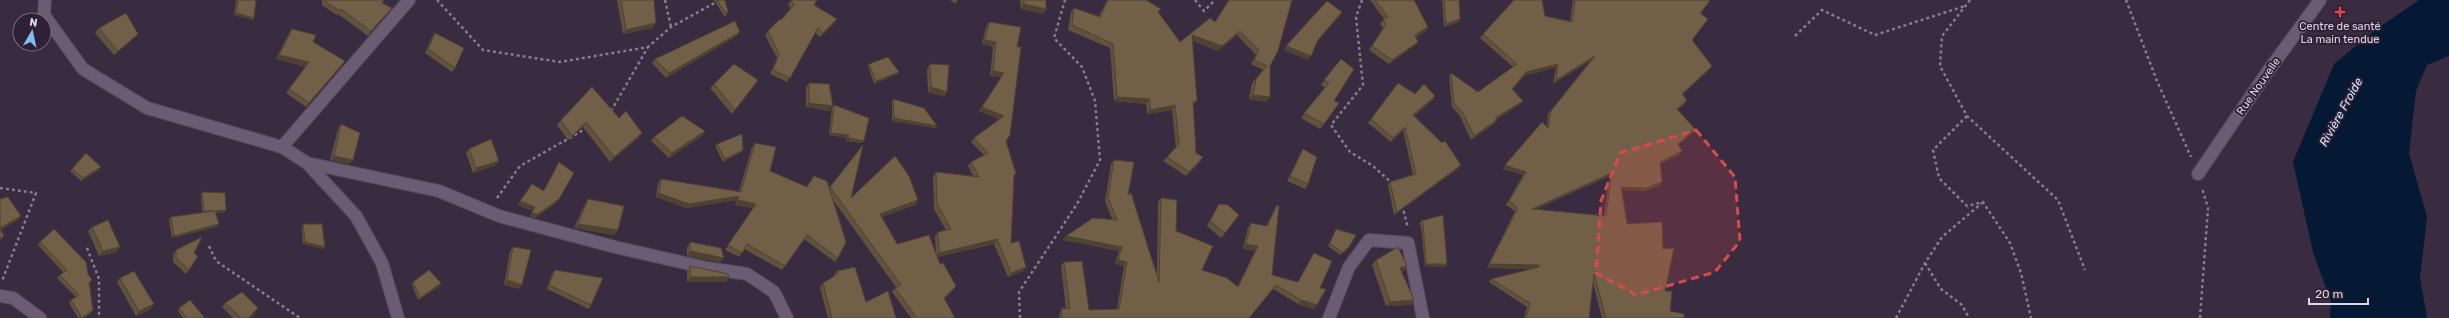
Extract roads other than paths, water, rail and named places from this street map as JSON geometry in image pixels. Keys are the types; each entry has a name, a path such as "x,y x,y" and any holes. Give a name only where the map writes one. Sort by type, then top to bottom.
{"street":[{"path":"45,0 44,15 83,69 147,108 282,147 306,163 356,216 382,262 398,318"},
{"path":"282,147 409,0"},
{"name":"Rue Nouvelle","path":"2198,174 2266,74 2320,0"},
{"path":"306,163 439,191 498,216 615,247 707,268 747,274 774,292 787,318"},
{"path":"1328,318 1349,267 1369,240 1408,242 1423,318"},
{"path":"0,296 13,298 40,318"}],"water":[{"name":"Rivière Froide","path":"2419,0 2449,0 2449,56 2427,65 2416,91 2409,153 2427,217 2420,278 2427,318 2330,318 2331,302 2313,252 2293,162 2334,64 2378,28"}],"place":[{"name":"Centre de santé La main tendue","path":"2340,12"}]}
